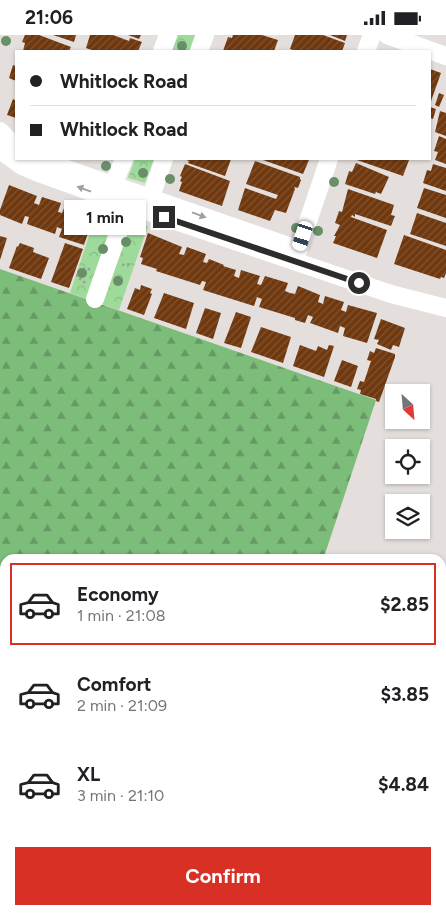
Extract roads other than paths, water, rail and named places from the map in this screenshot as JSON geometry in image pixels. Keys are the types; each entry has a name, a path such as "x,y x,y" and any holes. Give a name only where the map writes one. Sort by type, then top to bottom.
{"street":[{"path":"162,50 168,35"},
{"path":"199,50 205,35"},
{"path":"366,50 372,35"},
{"path":"387,35 429,50"},
{"path":"431,51 446,56"},
{"path":"0,131 15,146"},
{"path":"0,150 22,166 36,172 110,191 296,256 394,283 446,307"},
{"path":"40,160 110,191 128,205 148,204"},
{"path":"110,191 124,160"},
{"path":"148,204 164,160"},
{"path":"296,256 330,160"},
{"path":"94,299 128,205"}]}
